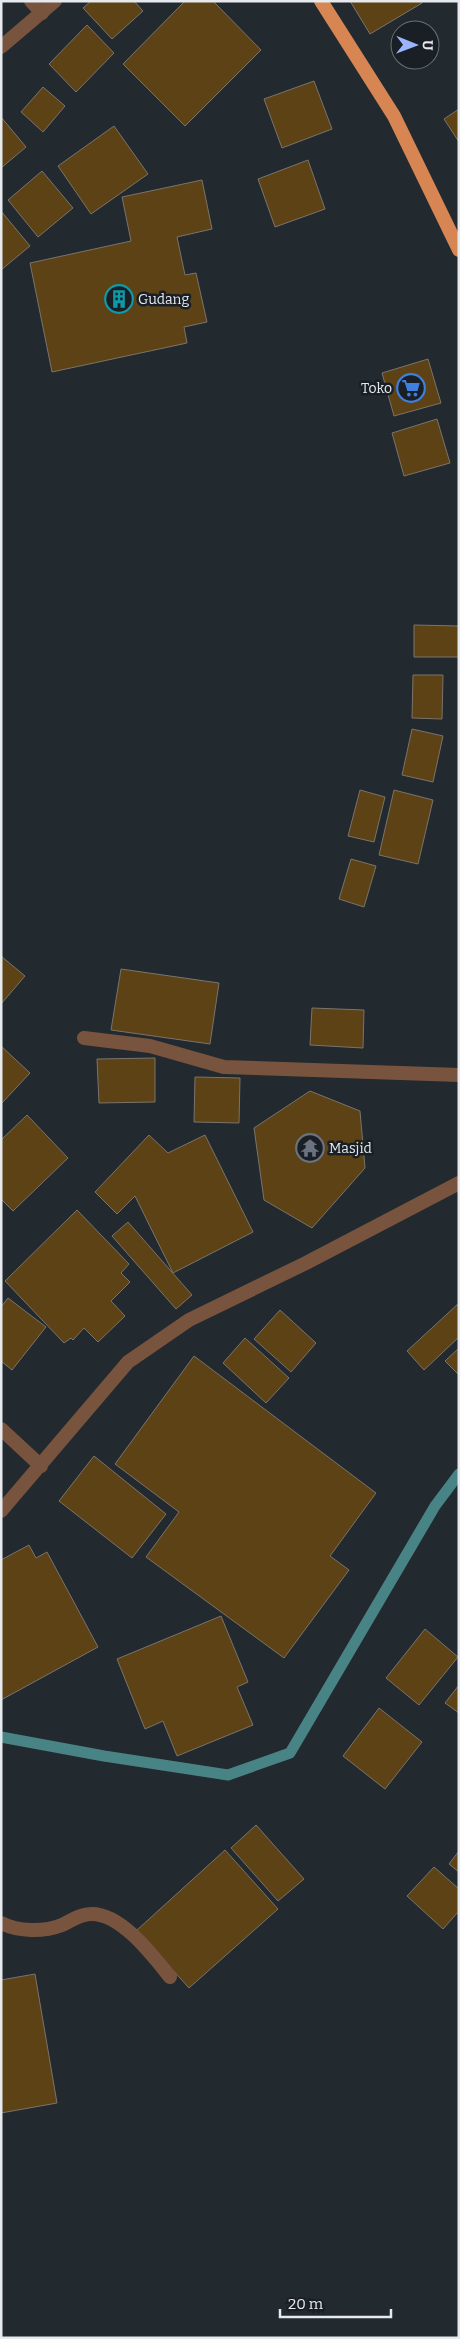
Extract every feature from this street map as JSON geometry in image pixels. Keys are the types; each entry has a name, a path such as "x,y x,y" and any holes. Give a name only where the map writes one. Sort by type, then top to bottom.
{"highway":[{"path":"321,1 394,116 459,250"}],"street":[{"path":"31,1 42,13"},
{"path":"1,47 55,1"},
{"path":"84,1038 150,1046 224,1067 459,1075"},
{"path":"1,1511 128,1362 189,1320 306,1263 459,1183"},
{"path":"1,1429 41,1466"},
{"path":"1,1923 9,1927 41,1929 60,1926 82,1915 105,1916 137,1937 170,1977"}],"building":[{"path":"91,1 134,1 143,11 112,39 83,8"},
{"path":"185,1 213,1 261,50 185,126 123,64"},
{"path":"350,1 421,1 422,3 393,20 390,20 390,22 370,34"},
{"path":"87,25 114,53 76,92 49,64"},
{"path":"314,81 332,129 282,148 264,99"},
{"path":"43,87 65,106 43,132 21,112"},
{"path":"459,109 459,142 444,119"},
{"path":"1,117 26,147 1,168"},
{"path":"114,126 148,174 91,214 58,166"},
{"path":"308,160 325,209 275,227 258,179"},
{"path":"42,171 73,208 38,237 8,200"},
{"name":"Gudang","path":"202,180 212,229 177,237 185,275 196,273 207,322 184,327 187,343 52,372 30,263 131,241 122,197"},
{"path":"1,211 30,246 1,270"},
{"name":"Toko","path":"428,359 441,403 394,416 382,373"},
{"name":"Toko","path":"437,419 450,463 404,476 392,433"},
{"path":"414,625 459,626 459,657 414,657"},
{"path":"413,675 443,675 442,719 412,718"},
{"path":"412,729 443,736 433,782 402,775"},
{"path":"360,790 385,797 374,842 348,836"},
{"path":"394,790 433,800 418,864 379,855"},
{"path":"351,859 376,866 364,907 339,899"},
{"path":"1,956 25,976 1,1004"},
{"path":"121,969 219,983 210,1044 111,1030"},
{"path":"312,1008 364,1010 363,1048 310,1045"},
{"path":"1,1046 30,1073 1,1104"},
{"path":"155,1058 155,1102 99,1103 97,1059"},
{"path":"195,1077 240,1078 239,1123 194,1122"},
{"name":"Masjid","path":"310,1091 360,1111 365,1168 312,1228 264,1200 254,1128"},
{"path":"27,1115 68,1158 13,1211 1,1199 1,1140"},
{"path":"149,1135 168,1153 205,1135 253,1232 173,1273 135,1196 117,1214 95,1192"},
{"path":"77,1210 129,1264 121,1273 130,1282 111,1301 125,1316 98,1342 84,1328 73,1340 71,1338 64,1343 5,1281"},
{"path":"128,1222 192,1295 176,1309 112,1236"},
{"path":"8,1298 46,1327 12,1370 1,1361 1,1307"},
{"path":"459,1303 459,1337 424,1370 407,1351"},
{"path":"280,1310 316,1343 291,1372 254,1339"},
{"path":"245,1338 289,1378 266,1403 223,1363"},
{"path":"459,1348 459,1375 445,1361"},
{"path":"194,1356 376,1493 330,1556 349,1570 284,1658 146,1557 179,1512 115,1464"},
{"path":"94,1456 166,1514 132,1558 59,1501"},
{"path":"29,1545 36,1558 47,1552 98,1647 1,1700 1,1560"},
{"path":"221,1616 248,1682 237,1687 253,1725 177,1756 163,1721 145,1729 117,1659"},
{"path":"425,1629 458,1657 419,1705 386,1678"},
{"path":"459,1685 459,1713 445,1703"},
{"path":"379,1708 422,1742 385,1789 343,1756"},
{"path":"256,1825 304,1879 278,1901 231,1848"},
{"path":"225,1850 278,1909 189,1988 137,1930"},
{"path":"459,1851 459,1872 449,1864"},
{"path":"434,1867 459,1889 459,1911 443,1929 407,1896"},
{"path":"35,1974 57,2103 1,2113 1,1980"}],"waterway":[{"path":"1,1737 104,1756 228,1775 290,1753 435,1506 459,1474"}],"place":[{"name":"Gudang","path":"119,299"},
{"name":"Toko","path":"411,388"},
{"name":"Masjid","path":"310,1148"}]}
